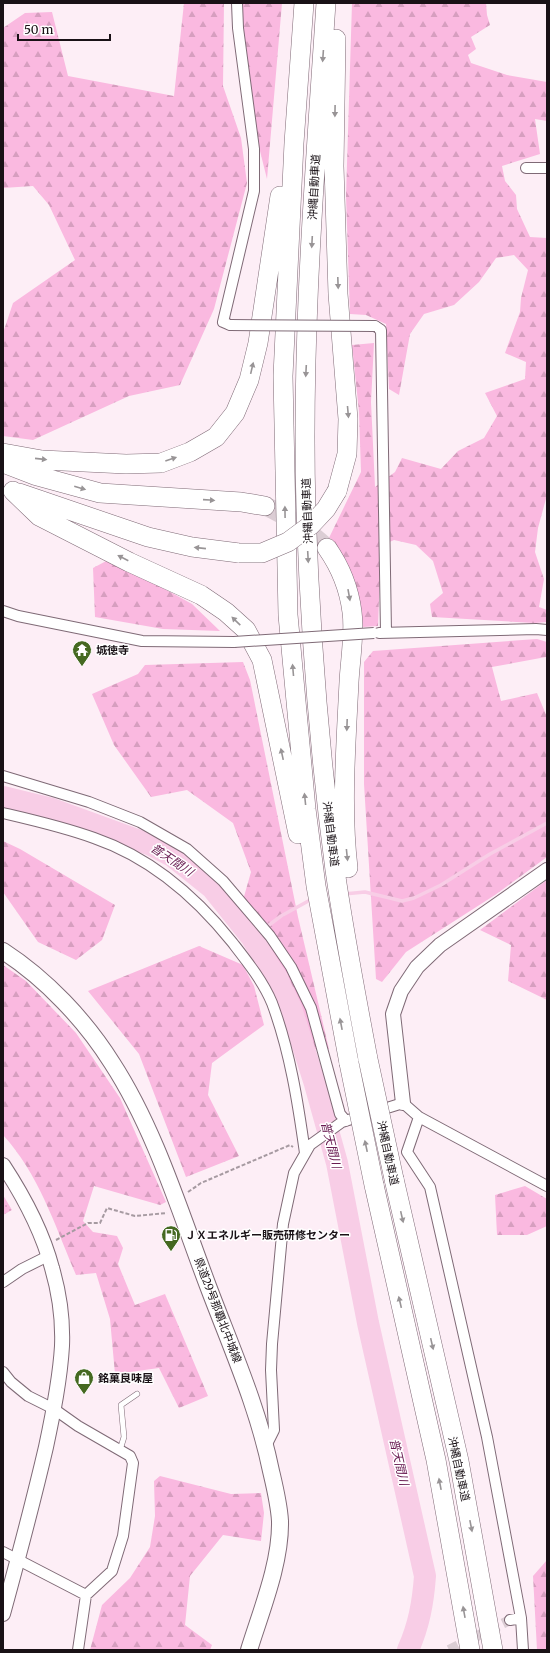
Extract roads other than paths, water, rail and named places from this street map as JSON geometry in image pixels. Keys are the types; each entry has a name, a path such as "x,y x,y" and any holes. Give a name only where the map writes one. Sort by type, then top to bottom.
{"highway":[{"name":"沖縄自動車道","path":"304,3 294,143 283,376 288,614 306,809 316,886 349,1063 374,1185 436,1460 470,1650"},
{"name":"沖縄自動車道","path":"327,3 315,165 306,379 306,508 311,611 326,793 336,872 351,969 368,1059 458,1461 493,1650"},
{"path":"8,489 148,537 192,547 239,553 262,553 288,542 311,525 326,509 337,491 347,454 348,419 338,294 334,166 336,27 327,3"},
{"path":"3,453 42,460 126,464 161,462 190,452 216,438 235,412 250,380 258,343 284,163 294,143"},
{"path":"3,463 34,475 100,493 241,502 265,506"},
{"path":"8,489 39,516 129,562 200,595 226,612 246,630 262,660 302,852 316,886"},
{"path":"327,548 338,563 347,586 352,614 345,779 346,846 353,911 351,969"}],"main road":[{"name":"県道29号那覇北中城線","path":"3,951 43,982 74,1014 112,1062 131,1095 160,1161 244,1377 266,1446 277,1496 280,1536 278,1552 264,1602 248,1650"}],"street":[{"path":"237,3 238,28 254,149 254,191 223,322 230,325 375,326 381,330 386,632"},
{"path":"526,168 547,168"},
{"path":"3,611 18,616 142,641 234,642 386,632 547,630"},
{"path":"3,776 104,808 140,822 187,849 223,881 260,923 291,966 311,1008 340,1114 344,1122"},
{"path":"3,814 95,838 135,857 175,884 213,919 247,961 271,1002 285,1046 308,1149"},
{"path":"547,870 440,945 417,967 401,991 393,1014 403,1103 419,1117 547,1186"},
{"path":"266,1446 274,1430 271,1370 272,1344 282,1224 294,1173 308,1149 344,1122 403,1103"},
{"path":"419,1117 407,1152 430,1187 487,1438 521,1618 523,1650"},
{"path":"3,1165 34,1217 48,1256 59,1301 62,1345 54,1409 34,1499 3,1614"},
{"path":"3,1282 22,1269 48,1256"},
{"path":"3,1372 11,1382 28,1396 54,1409 78,1426 130,1456 133,1463 123,1536 112,1571 86,1595 78,1650"},
{"path":"3,1552 18,1558 86,1595"},
{"path":"510,1620 521,1618"}],"lane":[{"path":"120,1450 124,1436 121,1405 137,1394"}],"waterway":[{"name":"普天間川","path":"3,797 52,809 151,845 172,856 212,888 252,938 277,979 291,1008 315,1084 337,1163 368,1323 425,1576 420,1614 408,1650"},
{"path":"344,894 365,892 402,901 414,898 441,885 490,854 547,823"},
{"path":"252,938 281,916 312,899"}],"tunnel":[{"path":"265,506 298,524 327,548"},
{"path":"449,1650 510,1620"}],"place":[{"name":"城徳寺","path":"82,667"},
{"name":"ＪＸエネルギー販売研修センター","path":"171,1252"},
{"name":"銘菓良味屋","path":"84,1395"}]}
